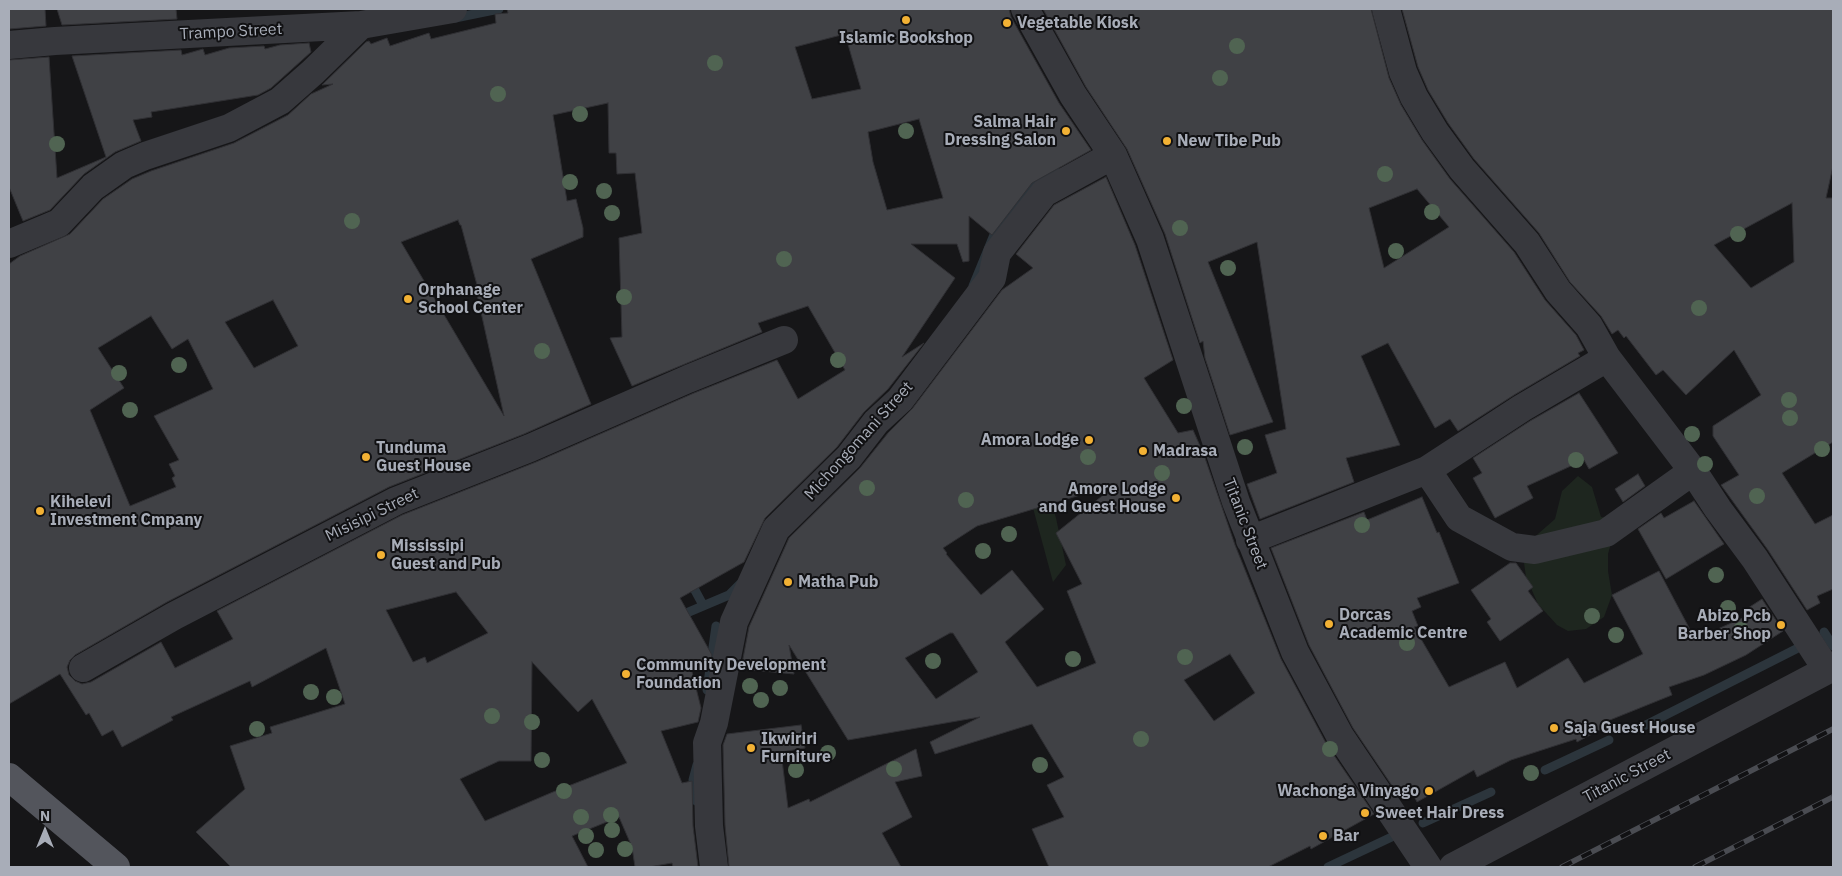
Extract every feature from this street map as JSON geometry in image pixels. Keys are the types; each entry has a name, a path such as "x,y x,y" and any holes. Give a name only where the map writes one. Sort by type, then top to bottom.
{"main road":[{"path":"9,777 116,867"}],"street":[{"name":"Trampo Street","path":"9,45 361,25 453,9"},
{"path":"1025,9 1073,95 1113,155"},
{"path":"1386,9 1403,72 1414,97 1435,132 1462,169 1527,243 1558,291 1589,326 1607,358 1694,470 1718,509 1830,668"},
{"path":"9,244 59,223 93,187 124,166 146,156 229,128 280,101 314,72 361,25"},
{"name":"Titanic Street","path":"1113,155 1150,239 1179,333 1236,502 1295,652 1340,736 1428,867"},
{"name":"Michongomani Street","path":"714,867 709,826 707,743 714,723 734,622 776,529 849,457 876,422 900,400 992,278 997,253 1044,193 1113,155"},
{"name":"Misisipi Street","path":"83,668 174,616 396,501 530,448 688,379 784,340"},
{"path":"1250,540 1427,470 1522,408 1607,358"},
{"path":"1427,470 1458,518 1512,547 1536,550 1606,533 1694,470"},
{"name":"Titanic Street","path":"1453,867 1830,668"}],"shaded area":[{"path":"1578,476 1592,487 1601,517 1624,520 1616,526 1608,554 1608,571 1612,595 1604,617 1586,629 1568,631 1557,625 1538,604 1526,577 1522,548 1555,519 1562,491"},
{"path":"1045,482 1056,518 1066,565 1053,582 1033,508"}],"building":[{"path":"9,9 45,9 46,26 9,29"},
{"path":"57,9 176,9 177,19 62,25"},
{"path":"507,9 1009,9 1011,17 1059,103 1091,150 1032,183 992,235 969,216 969,261 963,262 957,244 911,244 955,278 902,357 924,343 888,389 864,412 837,447 765,518 744,562 680,598 712,655 709,666 690,664 701,708 698,722 661,731 682,783 692,781 693,826 698,867 673,867 672,863 649,867 635,867 632,847 619,817 572,836 588,867 231,867 196,832 245,789 230,746 272,733 270,727 345,704 326,648 252,687 250,681 171,717 173,720 122,747 113,730 102,736 89,713 86,715 60,674 9,704 9,264 20,256 70,234 103,199 132,179 234,143 288,115 311,94 333,84 322,85 366,42 369,41 371,44 387,38 390,46 429,33 431,39 496,23 495,14 508,13","holes":["845,34 861,89 812,99 795,47","608,103 609,153 616,153 617,174 635,173 642,233 619,238 622,337 610,338 632,386 762,332 758,323 808,306 845,370 798,399 777,360 694,393 536,462 402,515 217,611 233,639 175,668 161,642 91,682 82,684 75,681 69,675 67,667 75,655 167,602 389,487 524,434 591,404 531,259 583,237 583,228 576,199 567,201 553,115","919,119 943,198 887,210 873,162 868,132","458,220 461,225 477,285 475,285 504,416 401,242","273,300 298,346 254,368 225,322","151,316 172,349 188,339 213,389 154,416 179,460 169,464 175,476 172,478 176,487 130,506 90,410 124,388 98,348","456,592 488,633 427,663 425,657 413,662 386,610","532,662 578,712 592,699 627,763 485,821 460,779 499,761 531,761"]},
{"path":"1043,9 1371,9 1389,78 1401,105 1422,140 1450,179 1514,252 1545,300 1576,335 1584,350 1578,353 1580,356 1458,431 1450,419 1435,428 1388,343 1361,356 1400,445 1346,458 1354,482 1260,519 1247,484 1277,473 1265,435 1286,429 1257,242 1208,262 1273,422 1230,435 1205,358 1203,341 1200,343 1165,234 1127,149 1086,87","holes":["1417,189 1449,227 1384,268 1369,208"]},
{"path":"1402,9 1833,9 1833,166 1826,198 1833,198 1833,442 1782,473 1815,524 1833,515 1833,589 1817,596 1820,603 1807,610 1768,550 1721,485 1739,475 1713,436 1713,426 1761,395 1734,350 1686,395 1663,370 1656,375 1626,336 1624,338 1618,330 1612,334 1601,316 1570,282 1539,233 1474,159 1448,123 1428,90 1418,67","holes":["1792,203 1794,262 1751,288 1714,245"]},
{"path":"309,43 311,52 271,88 258,95 151,112 152,117 133,120 141,141 115,152 84,174 50,210 23,221 9,187 9,60 49,57 57,178 106,157 72,56 181,50 182,55 203,49 205,55 229,48 264,46 265,49 280,45"},
{"path":"1106,177 1135,245 1173,360 1144,378 1178,433 1193,430 1204,455 1235,545 1281,659 1327,745 1374,814 1311,849 1310,846 1268,867 1049,867 1032,829 1064,817 1047,785 1064,777 1032,724 935,754 930,742 980,717 848,740 789,645 794,674 741,669 749,627 789,538 860,468 888,433 912,409 1002,290 1033,268 1016,254 1054,205","holes":["1117,484 1056,533 1082,584 1067,591 1096,663 1037,687 1005,642 1044,609 1012,570 981,595 943,548 977,526","953,633 978,672 936,699 905,658","1230,654 1255,693 1214,721 1184,680"]},
{"path":"1579,393 1618,453 1589,469 1584,460 1527,486 1533,498 1495,518 1473,478 1482,473 1473,458 1530,421"},
{"path":"1638,474 1645,486 1623,502 1615,489"},
{"path":"1422,497 1437,533 1439,532 1459,583 1417,598 1421,607 1412,611 1418,626 1414,627 1449,687 1505,662 1517,688 1568,658 1584,683 1643,654 1612,595 1659,571 1695,639 1745,617 1742,612 1762,599 1783,631 1746,655 1704,675 1669,687 1672,695 1605,722 1607,726 1577,742 1576,739 1511,760 1477,777 1474,770 1417,802 1413,794 1401,799 1353,728 1309,645 1271,548 1364,512 1367,520"},
{"path":"1694,501 1724,544 1666,579 1638,529 1661,513 1664,518"},
{"path":"1510,563 1516,563 1533,587 1528,591 1543,611 1500,641 1487,622 1491,619 1471,590"},
{"path":"801,725 805,748 781,752 788,808 809,799 810,802 916,749 922,776 895,782 912,817 882,833 901,867 729,867 725,825 723,745 727,734"}],"waterway":[{"path":"455,18 499,9"},
{"path":"973,286 998,225 1035,184 1055,168"},
{"path":"690,581 703,605"},
{"path":"677,617 729,595 740,584"},
{"path":"707,690 716,626"},
{"path":"1824,632 1833,646"},
{"path":"1638,729 1800,647"},
{"path":"1545,770 1609,740"},
{"path":"696,801 693,780 697,765"},
{"path":"1423,823 1491,792"},
{"path":"1328,867 1398,834 1397,832"}],"railway":[{"path":"1562,867 1833,729"},
{"path":"1695,867 1833,797"}],"place":[{"name":"Islamic Bookshop","path":"906,20"},
{"name":"Vegetable Kiosk","path":"1007,23"},
{"name":"Salma Hair Dressing Salon","path":"1066,131"},
{"name":"New Tibe Pub","path":"1167,141"},
{"name":"Orphanage School Center","path":"408,299"},
{"name":"Amora Lodge","path":"1089,440"},
{"name":"Madrasa","path":"1143,451"},
{"name":"Tunduma Guest House","path":"366,457"},
{"name":"Amore Lodge and Guest House","path":"1176,498"},
{"name":"Kihelevi Investment Cmpany","path":"40,511"},
{"name":"Mississipi Guest and Pub","path":"381,555"},
{"name":"Matha Pub","path":"788,582"},
{"name":"Dorcas Academic Centre","path":"1329,624"},
{"name":"Abizo Pcb Barber Shop","path":"1781,625"},
{"name":"Community Development Foundation","path":"626,674"},
{"name":"Saja Guest House","path":"1554,728"},
{"name":"Ikwiriri Furniture","path":"751,748"},
{"name":"Wachonga Vinyago","path":"1429,791"},
{"name":"Sweet Hair Dress","path":"1365,813"},
{"name":"Bar","path":"1323,836"}]}
